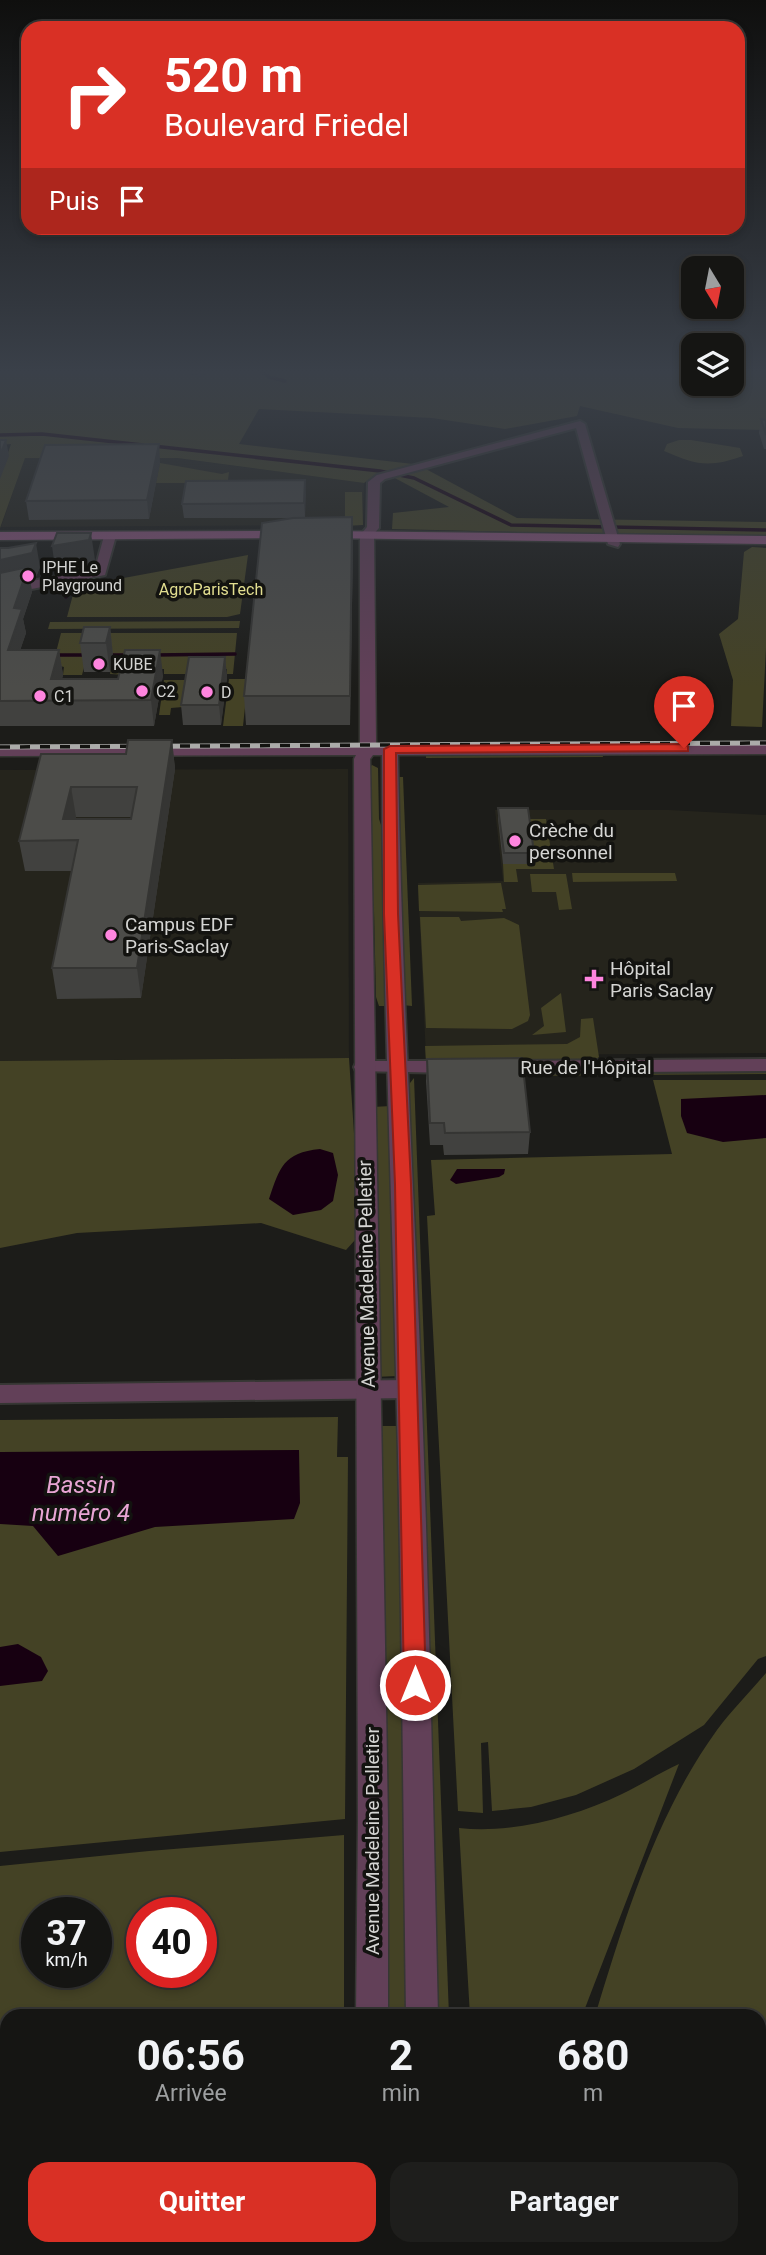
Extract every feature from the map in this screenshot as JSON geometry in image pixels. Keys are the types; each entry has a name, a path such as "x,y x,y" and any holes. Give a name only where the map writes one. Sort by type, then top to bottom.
{"main road":[{"path":"0,536 612,533 766,540"}],"street":[{"path":"367,534 373,528 374,482 381,477"},
{"path":"596,477 612,533"},
{"name":"Avenue Madeleine Pelletier","path":"367,534 368,749 362,760 363,1067 373,1821 372,2009"},
{"path":"0,591 101,572 110,536"},
{"path":"0,751 766,748"},
{"name":"Avenue Madeleine Pelletier","path":"390,749 391,914 399,1068 409,1389 422,2009"},
{"name":"Rue de l'Hôpital","path":"363,1067 766,1065"},
{"path":"0,1394 409,1389"}],"shaded area":[{"path":"18,477 321,477 364,483 363,525 1,527"},
{"path":"348,769 349,1058 0,1061 0,770"},
{"name":"Hôpital Paris Saclay","path":"495,810 669,810 766,815 766,1053 517,1055 528,1154 444,1155 443,1145 430,1145 418,883 503,881"}],"green space":[{"path":"0,477 18,477 0,528"},
{"path":"157,477 228,477 228,480 239,481 239,483 156,483"},
{"path":"321,477 372,477 364,483"},
{"path":"393,477 441,477 517,518 766,522 766,538 392,529 393,513 449,507"},
{"path":"345,492 362,492 363,525 345,526"},
{"path":"752,547 766,548 766,648 762,727 731,726 733,680 719,634 738,619 744,552"},
{"name":"AgroParisTech","path":"248,555 240,614 227,617 67,617 75,587"},
{"path":"240,621 239,628 48,629 50,622"},
{"name":"AgroParisTech","path":"61,633 237,633 233,674 227,674 227,669 191,668 190,674 164,674 164,669 131,669 127,675 110,674 113,655 87,656 82,675 63,675 64,667 53,664"},
{"path":"229,679 248,679 243,726 223,726"},
{"path":"164,680 187,680 183,707 171,708 170,715 159,715"},
{"path":"602,752 603,757 426,758 426,755"},
{"path":"372,765 378,768 379,819 385,837 388,1006 379,1006 376,997 374,912 369,883 368,769"},
{"path":"396,777 403,777 412,1006 402,1005"},
{"path":"527,819 546,819 554,869 516,869 518,882 504,882 503,864 533,863"},
{"path":"572,873 675,873 677,881 573,882"},
{"path":"530,874 566,874 572,909 559,910 556,892 532,892"},
{"path":"501,883 506,909 502,909 503,912 419,911 418,885"},
{"path":"420,917 459,917 461,921 504,918 519,925 530,1015 528,1021 512,1029 426,1028"},
{"path":"561,993 566,1032 532,1035 544,1026 541,1008"},
{"path":"593,1018 599,1057 594,1061 426,1063 425,1046 567,1044 580,1037 581,1019"},
{"path":"349,1058 354,1133 355,1240 346,1250 261,1223 77,1233 0,1248 0,1061"},
{"path":"766,1071 766,1074 521,1076 520,1073"},
{"path":"414,1078 449,2009 437,2009 406,1088"},
{"path":"653,1080 766,1080 766,1656 758,1659 704,1725 634,1769 576,1795 531,1807 492,1811 488,1742 481,1743 483,1813 458,1811 427,1216 435,1215 431,1160 672,1154"},
{"path":"391,1106 397,1376 374,1377 372,1107"},
{"path":"338,1417 337,1457 348,1457 345,1819 0,1852 0,1420"},
{"path":"376,1426 398,1426 412,2009 381,2009"},
{"path":"766,1673 766,2009 597,2009 644,1868 676,1796 695,1762 729,1715"},
{"path":"679,1764 585,2009 470,2009 459,1828 500,1828 542,1822 584,1810 622,1794"},
{"path":"344,1835 344,2009 0,2009 0,1866"}],"water":[{"path":"766,1095 766,1138 723,1142 687,1133 681,1116 681,1099"},
{"path":"320,1149 333,1153 338,1175 333,1201 321,1210 293,1215 269,1199 280,1170 291,1158"},
{"path":"457,1169 505,1169 504,1174 499,1177 456,1184 450,1180"},
{"name":"Bassin numéro 4","path":"299,1450 300,1503 294,1519 155,1527 58,1556 33,1526 0,1524 0,1452"},
{"path":"18,1644 41,1657 48,1671 42,1681 0,1686 0,1647"}],"building":[{"path":"34,477 152,477 147,500 26,501"},
{"path":"305,480 304,503 182,504 186,481"},
{"path":"352,517 350,696 244,696 262,523 293,518"},
{"path":"57,533 91,533 89,540 52,546"},
{"path":"36,543 32,553 0,560 0,548"},
{"path":"28,567 14,608 22,609 8,650 59,650 51,679 118,679 125,650 160,650 151,700 0,701 0,573"},
{"path":"84,627 110,627 106,643 80,643"},
{"path":"189,657 225,657 219,705 181,705"},
{"name":"Campus EDF Paris-Saclay","path":"128,740 172,740 137,968 52,968 78,840 19,841 41,754 126,754","holes":["71,787 137,787 131,819 63,819"]},
{"name":"Crèche du personnel","path":"498,808 528,808 534,853 504,853"},
{"path":"522,1058 530,1132 445,1133 444,1123 430,1123 427,1059"}],"waterway":[{"path":"410,477 511,525 766,530"},
{"path":"66,597 71,583"},
{"path":"154,655 235,654"},
{"path":"53,655 88,655"},
{"path":"109,655 130,655"}],"railway":[{"path":"0,747 766,743"}],"place":[{"name":"IPHE Le Playground","path":"28,576"},
{"name":"KUBE","path":"99,664"},
{"name":"C2","path":"142,691"},
{"name":"D","path":"207,692"},
{"name":"C1","path":"40,696"},
{"name":"Crèche du personnel","path":"515,841"},
{"name":"Campus EDF Paris-Saclay","path":"111,935"},
{"name":"Hôpital Paris Saclay","path":"594,979"}],"route":[{"path":"415,1685 403,1184 391,914 393,852 390,749 684,748"}]}
